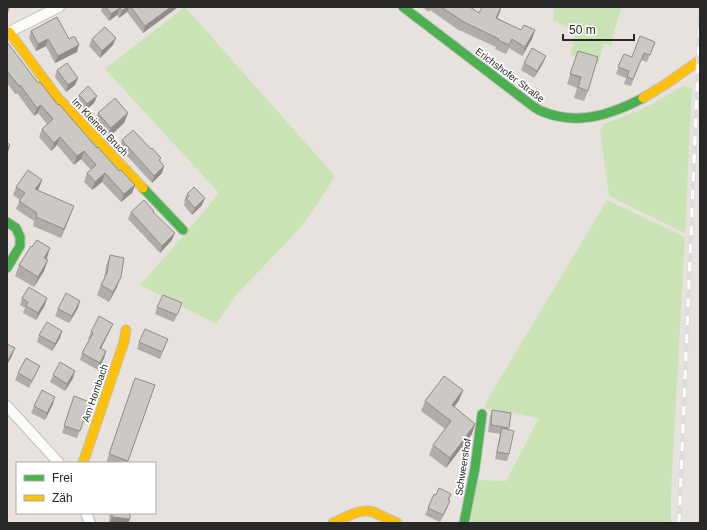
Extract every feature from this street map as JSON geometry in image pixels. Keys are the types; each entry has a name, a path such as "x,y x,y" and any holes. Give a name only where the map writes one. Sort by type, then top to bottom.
{"street":[{"path":"8,33 59,7"},
{"name":"Erichshofer Straße","path":"403,7 544,114 562,118 597,117 616,111 642,99 670,83 700,60"},
{"name":"Im Kleinen Bruch","path":"8,33 58,98 183,230"},
{"path":"7,222 16,228 20,237 20,246 7,268"},
{"name":"Am Hombach","path":"83,462 124,342 126,330"},
{"path":"7,406 58,462"},
{"name":"Schweershof","path":"464,523 469,504 482,414"},
{"path":"333,523 355,513 364,511 373,512 397,523"}],"green space":[{"path":"185,7 335,176 302,226 237,294 216,324 140,285 219,193 105,69"},
{"path":"553,7 622,7 611,46 604,43 598,64 570,55 576,32 553,20"},
{"path":"683,86 692,88 685,233 609,196 600,131 604,124 643,109"},
{"path":"607,200 685,237 671,493 671,523 470,523 477,480 506,481 539,418 485,408 486,402"}],"building":[{"path":"106,7 127,7 122,11 120,8 111,14"},
{"path":"131,7 171,7 145,26"},
{"path":"441,7 470,7 479,13 482,7 501,7 496,18 521,30 524,25 535,30 525,47 512,39 509,45 464,22"},
{"path":"57,17 69,39 75,37 79,45 58,56 48,39 38,44 31,31"},
{"path":"105,27 116,38 102,51 92,39"},
{"path":"640,36 655,42 650,55 644,53 633,79 627,77 629,71 618,67 624,54 632,57"},
{"path":"7,42 38,83 40,82 58,105 59,104 97,148 98,147 119,171 121,170 135,185 124,194 105,173 95,182 87,173 96,165 84,151 77,156 60,137 54,143 42,129 53,119 41,105 37,108 20,85 19,86 7,71"},
{"path":"532,48 546,56 537,71 524,63"},
{"path":"578,51 598,57 588,91 578,87 581,77 570,74"},
{"path":"67,63 78,78 68,85 57,70"},
{"path":"88,86 97,96 87,104 79,95"},
{"path":"115,98 128,113 111,128 98,113"},
{"path":"133,130 161,158 159,160 164,166 154,176 122,140"},
{"path":"7,142 10,145 7,150"},
{"path":"28,170 42,180 35,189 74,206 64,229 36,217 37,213 19,201 25,193 16,187"},
{"path":"194,187 205,198 195,208 186,198 189,196 187,194"},
{"path":"144,200 154,211 153,212 175,233 162,246 131,212"},
{"path":"37,240 50,248 44,258 48,260 38,277 19,265 31,246 32,247"},
{"path":"110,255 124,258 121,277 113,292 101,285 107,273"},
{"path":"29,287 47,298 38,313 26,306 28,302 22,298"},
{"path":"66,293 80,301 72,316 58,309"},
{"path":"163,295 182,303 177,315 157,307"},
{"path":"99,316 113,324 100,348 106,351 100,363 82,353 93,333 91,332"},
{"path":"47,322 62,331 55,344 39,335"},
{"path":"145,329 168,339 162,352 139,342"},
{"path":"7,344 15,348 7,362"},
{"path":"26,358 40,366 32,381 18,373"},
{"path":"60,362 75,371 67,384 53,375"},
{"path":"444,376 463,390 452,405 475,424 450,458 433,445 451,421 425,401"},
{"path":"135,378 155,385 128,461 109,454"},
{"path":"42,390 55,397 47,413 34,406"},
{"path":"74,396 92,403 80,431 64,426"},
{"path":"492,410 511,413 509,428 491,425"},
{"path":"502,428 514,431 509,454 497,452"},
{"path":"439,488 451,494 448,500 450,501 443,515 428,508 434,494 436,495"},
{"path":"112,514 130,514 130,519 112,517"}],"railway":[{"path":"679,523 700,17"}],"traffic: fast":[{"path":"403,7 534,107 545,113 568,118 590,117 612,112 643,98"},
{"path":"143,188 183,230"},
{"path":"7,222 16,228 20,237 20,246 7,268"},
{"path":"464,523 475,468 482,414"}],"traffic: slow":[{"path":"9,32 58,98 143,188"},
{"path":"643,98 700,60"},
{"path":"83,462 124,342 126,330"},
{"path":"333,523 352,514 363,511 376,513 397,523"}]}
